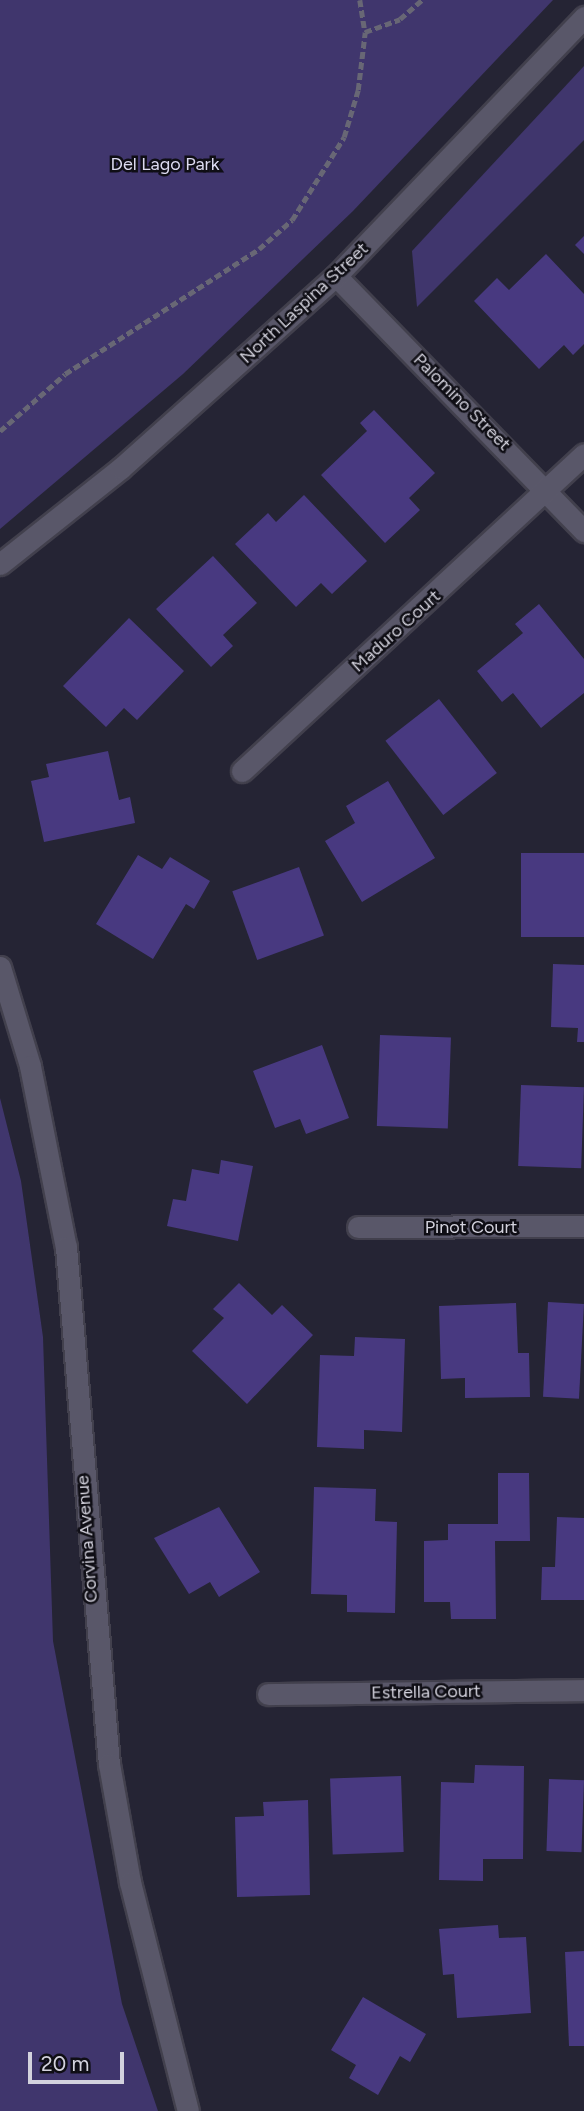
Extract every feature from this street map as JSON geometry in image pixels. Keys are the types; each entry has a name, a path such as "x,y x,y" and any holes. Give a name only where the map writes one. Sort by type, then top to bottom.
{"street":[{"name":"North Laspina Street","path":"0,564 121,468 337,276 584,17"},
{"name":"Palomino Street","path":"337,276 548,489 584,531"},
{"name":"Maduro Court","path":"242,771 584,454"},
{"name":"Corvina Avenue","path":"0,967 30,1066 66,1247 109,1764 130,1881 188,2111"},
{"name":"Pinot Court","path":"358,1227 584,1226"},
{"name":"Estrella Court","path":"268,1694 584,1690"}],"path":[{"path":"1,428 65,374 259,249 292,220 344,137 358,90 365,32 360,0"},
{"path":"365,32 400,19 422,0"}],"green space":[{"name":"Del Lago Park","path":"0,0 553,0 353,211 183,374 0,529"},
{"path":"584,66 584,140 417,307 412,251"},
{"path":"0,1098 21,1181 43,1337 53,1641 122,2004 158,2111 0,2111"}],"building":[{"path":"584,236 584,254 575,245"},
{"path":"546,254 584,294 584,344 573,355 564,345 539,369 474,301 497,278 509,290"},
{"path":"374,410 435,473 409,498 420,510 385,543 321,475 367,431 360,423"},
{"path":"304,495 367,561 332,594 321,583 296,607 235,544 268,513 276,522"},
{"path":"213,556 257,603 223,635 233,646 211,667 156,609"},
{"path":"539,604 584,659 584,693 541,728 513,693 502,702 477,671 523,633 515,624"},
{"path":"129,618 184,671 137,720 124,708 106,727 63,686"},
{"path":"439,699 497,773 443,815 385,741"},
{"path":"108,751 119,800 130,797 135,823 44,842 31,781 49,777 46,764"},
{"path":"388,781 435,858 362,902 325,841 355,823 346,806"},
{"path":"521,853 584,853 584,937 521,937"},
{"path":"138,855 162,869 170,857 210,881 194,909 186,904 153,959 96,924"},
{"path":"299,867 324,936 257,960 232,891"},
{"path":"553,964 584,965 584,1042 577,1042 578,1028 551,1027"},
{"path":"380,1035 451,1037 448,1128 377,1126"},
{"path":"322,1045 349,1118 306,1134 300,1119 275,1128 253,1071"},
{"path":"521,1085 584,1087 581,1168 518,1166"},
{"path":"221,1160 253,1166 238,1241 167,1226 173,1199 186,1201 192,1169 219,1174"},
{"path":"239,1283 272,1315 282,1305 313,1335 247,1404 192,1351 224,1318 213,1309"},
{"path":"548,1302 584,1304 579,1399 543,1397"},
{"path":"516,1303 518,1353 529,1353 530,1397 465,1398 465,1378 441,1379 439,1306"},
{"path":"355,1337 405,1339 402,1432 364,1430 364,1449 317,1447 320,1355 354,1356"},
{"path":"498,1473 529,1473 530,1541 495,1541 496,1619 451,1619 450,1602 424,1602 424,1541 448,1540 448,1524 498,1524"},
{"path":"314,1487 376,1489 375,1521 397,1522 395,1613 347,1612 347,1595 311,1594"},
{"path":"219,1507 260,1572 219,1597 210,1582 189,1594 154,1538"},
{"path":"557,1517 584,1518 584,1600 541,1600 542,1567 555,1567"},
{"path":"475,1765 524,1766 523,1859 483,1859 483,1881 439,1880 441,1782 474,1783"},
{"path":"401,1776 404,1852 333,1854 330,1778"},
{"path":"549,1779 584,1780 581,1852 546,1851"},
{"path":"308,1800 310,1895 237,1897 235,1817 264,1816 263,1802"},
{"path":"498,1925 499,1938 526,1937 531,2013 457,2018 454,1974 443,1975 439,1929"},
{"path":"584,1951 584,2046 569,2046 565,1952"},
{"path":"363,1997 426,2034 410,2062 400,2056 378,2095 349,2078 356,2065 331,2050"}]}
